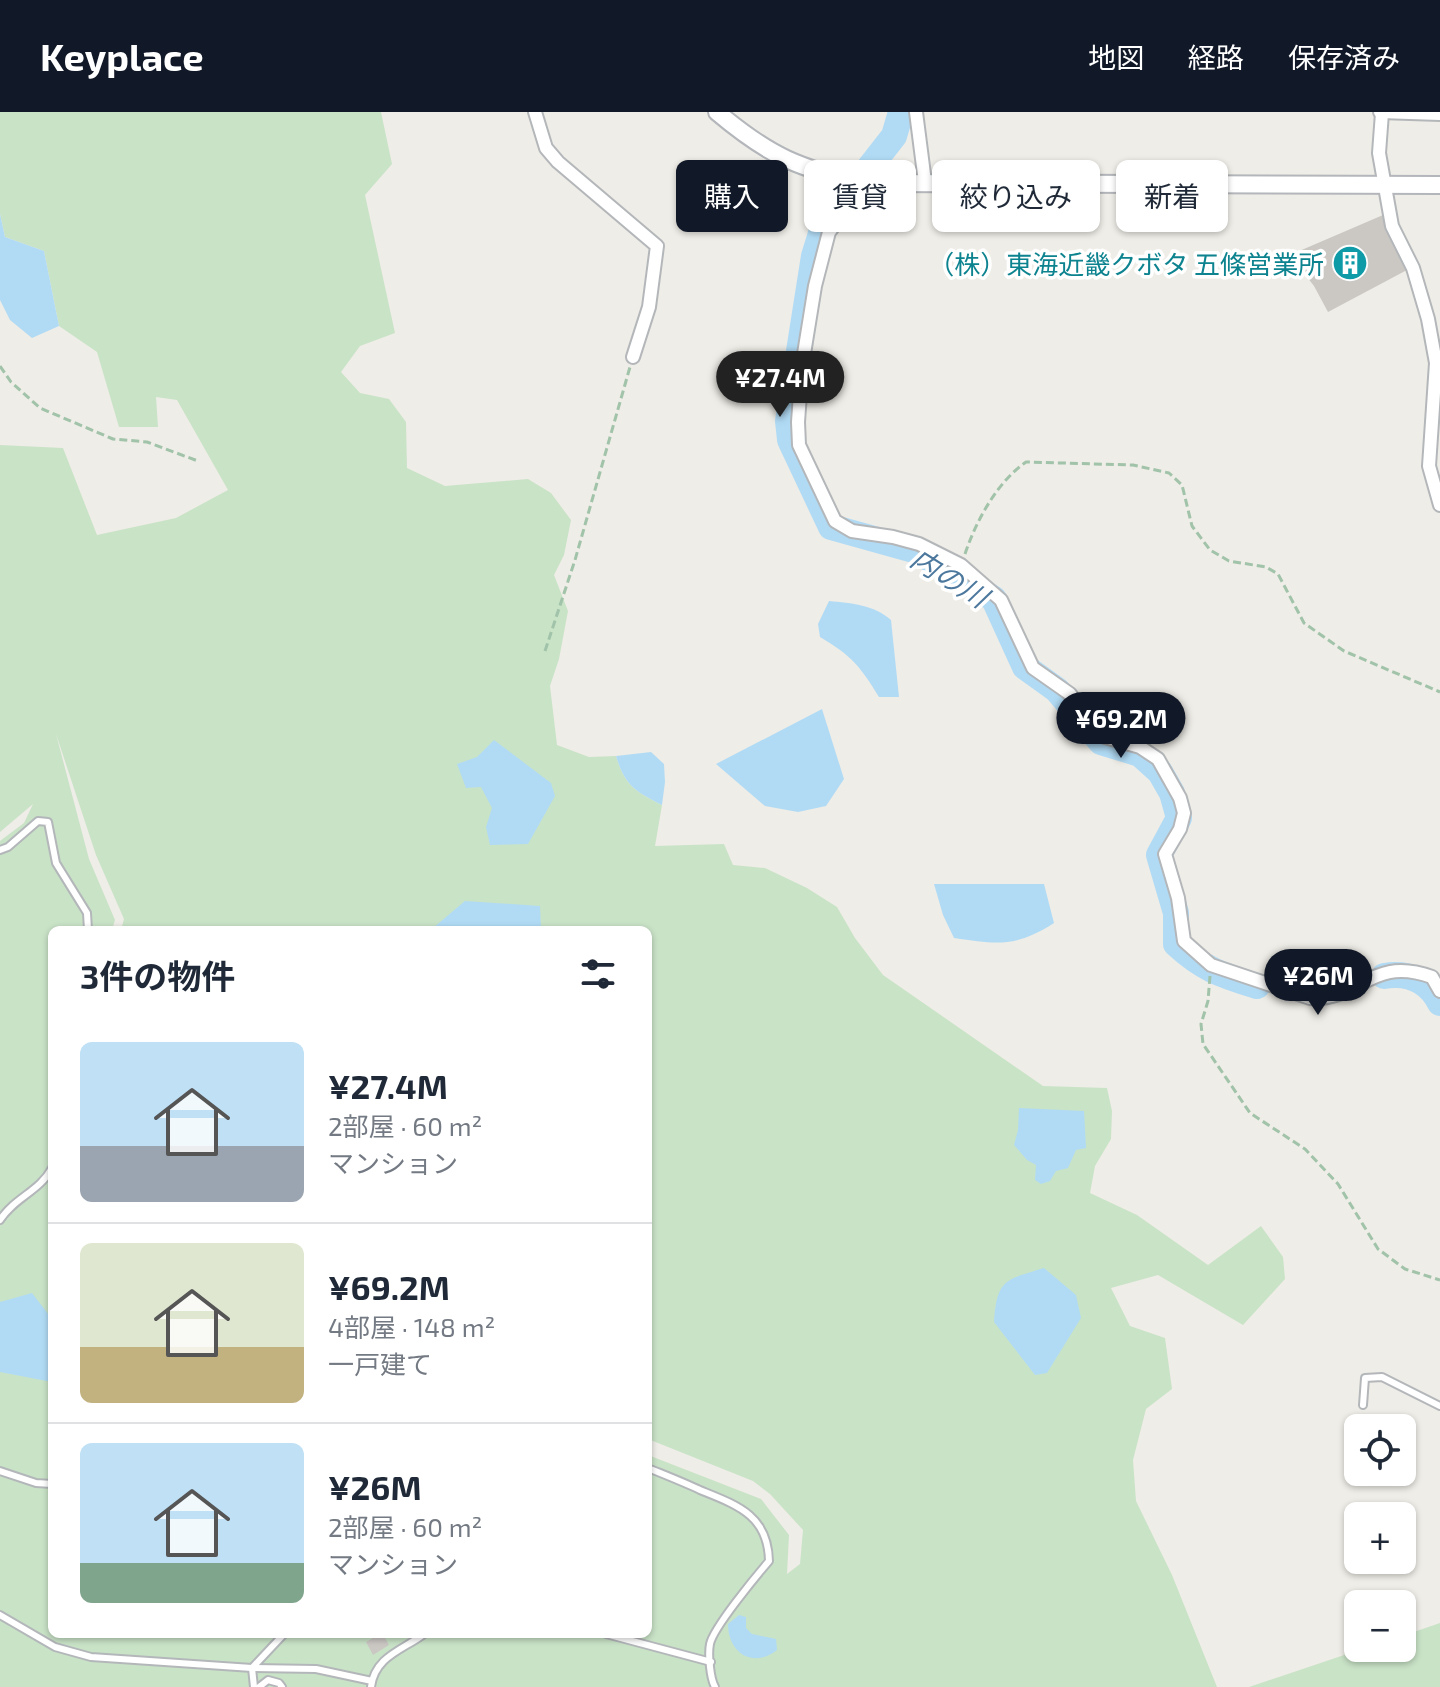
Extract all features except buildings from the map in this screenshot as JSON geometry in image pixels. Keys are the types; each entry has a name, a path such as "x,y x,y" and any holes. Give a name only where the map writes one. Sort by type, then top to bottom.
{"street":[{"path":"535,112 546,148 558,162 657,246 649,307 633,357"},
{"path":"717,112 750,140 804,167"},
{"path":"916,112 925,182"},
{"path":"1440,114 1381,112 1379,153 1392,226 1413,268 1428,319 1436,363 1429,466 1440,505"},
{"path":"916,182 1440,185"},
{"path":"829,232 815,286 802,366 798,422 799,445 835,521 852,531 919,544 961,565 1001,600 1033,668 1070,694 1091,724 1105,737 1140,747 1158,759 1169,776 1184,813 1180,829 1165,854 1178,898 1184,941 1211,965 1310,998 1323,999 1391,970 1411,969 1432,977 1440,991"}],"lane":[{"path":"0,850 8,847 38,821 48,822 56,863 87,913 88,926"},
{"path":"0,1220 14,1201 41,1184 48,1174"},
{"path":"1363,1405 1365,1378 1382,1377 1440,1406"},
{"path":"652,1470 740,1506 755,1520 765,1536 769,1561 718,1627 710,1644 710,1677 715,1687"},
{"path":"0,1471 48,1484"},
{"path":"0,1615 55,1647 91,1657 252,1668 316,1669 372,1684 386,1656 417,1638"},
{"path":"252,1668 280,1638"},
{"path":"621,1638 711,1662"},
{"path":"252,1668 256,1687 268,1680 282,1687"}],"path":[{"path":"545,651 633,357"},
{"path":"0,366 11,382 40,408 113,439 147,442 198,461"},
{"path":"961,565 975,526 1014,470 1026,462 1133,465 1169,473 1182,485 1192,526 1210,550 1229,561 1266,567 1278,574 1304,623 1344,651 1440,692"},
{"path":"1209,983 1201,1024 1203,1044 1250,1113 1305,1149 1338,1184 1378,1249 1405,1269 1440,1280"}],"green space":[{"path":"0,112 381,112 392,164 365,195 395,333 360,346 341,372 360,393 389,399 406,422 407,468 445,486 528,479 551,493 571,520 564,555 554,575 568,611 559,659 550,686 557,745 589,757 616,756 627,781 662,805 655,846 724,844 733,865 765,868 807,888 837,907 855,938 883,975 1043,1086 1107,1088 1112,1111 1111,1139 1095,1166 1090,1193 1137,1215 1208,1265 1261,1226 1283,1257 1285,1279 1243,1325 1158,1275 1111,1288 1130,1326 1165,1338 1172,1389 1146,1409 1133,1460 1136,1501 1172,1575 1217,1687 0,1687 0,841 24,823 33,804 0,832 0,445 63,448 97,535 176,518 228,490 177,400 156,397 158,427 119,427 97,352 59,326 44,251 5,237 0,214"},
{"path":"1440,1623 1440,1687 1249,1687 1344,1655 1344,1662 1416,1662 1416,1631"}],"water":[{"path":"0,214 5,237 44,251 59,326 32,338 10,320 0,300"},
{"path":"829,601 870,608 891,620 899,697 879,697 854,662 820,637 818,624"},
{"path":"822,709 844,779 826,806 798,812 765,806 716,764"},
{"path":"494,740 551,783 555,796 528,844 490,845 486,827 492,808 481,787 466,788 457,764 477,757"},
{"path":"651,752 664,764 662,805 627,781 616,756"},
{"path":"934,884 1044,884 1054,923 1028,937 1006,942 954,938"},
{"path":"465,901 540,906 541,926 435,926"},
{"path":"1019,1108 1084,1111 1086,1148 1076,1150 1068,1168 1056,1171 1050,1181 1041,1184 1035,1180 1036,1165 1014,1145"},
{"path":"1044,1268 1076,1295 1081,1318 1047,1373 1035,1375 994,1322 995,1308 1006,1283"},
{"path":"32,1293 48,1314 48,1381 0,1372 0,1302"},
{"path":"739,1615 746,1617 746,1628 752,1634 776,1639 777,1650 768,1656 751,1658 737,1650 732,1643 728,1624"}],"waterway":[{"name":"内の川","path":"901,112 894,136 823,227 814,256 788,421 790,440 831,527 917,551 994,599 1025,667 1057,690 1101,742 1140,754 1160,772 1172,793 1179,818 1159,855 1176,913 1176,944 1214,971 1257,986"},
{"name":"内の川","path":"1384,976 1402,975 1417,980 1430,989 1440,1003"}],"place":[{"name":"（株）東海近畿クボタ 五條営業所","path":"1350,263"}]}
